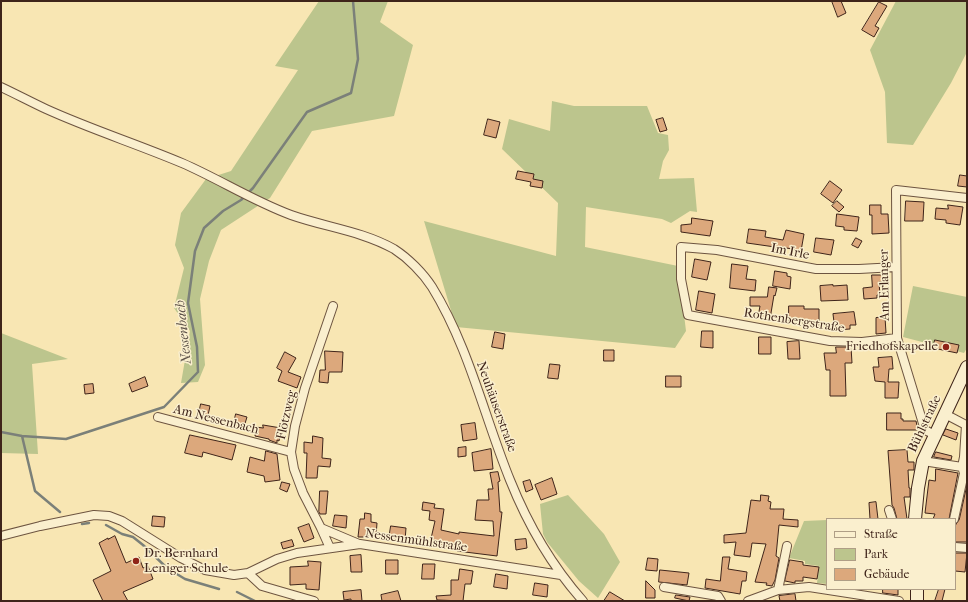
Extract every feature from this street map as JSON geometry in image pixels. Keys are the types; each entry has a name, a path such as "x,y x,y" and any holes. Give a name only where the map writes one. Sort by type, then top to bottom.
{"street":[{"name":"Neuhäuserstraße","path":"1,87 46,109 183,163 260,202 292,215 369,238 395,250 412,263 431,286 454,328 474,379 510,481 535,536 561,575 583,601"},
{"name":"Am Erlanger","path":"935,435 925,430 897,338 896,190 967,198"},
{"name":"Im Irle","path":"688,315 681,279 681,247 717,250 816,269 896,267"},
{"name":"Flötzweg","path":"330,548 322,528 303,493 294,469 291,452 295,426 305,388 333,306"},
{"name":"Rothenbergstraße","path":"688,315 830,340 862,342 897,338"},
{"name":"Bühlstraße","path":"915,518 918,488 923,461 967,367"},
{"path":"918,404 924,397"},
{"path":"944,414 966,425 962,467 964,473 954,518"},
{"name":"Am Nessenbach","path":"158,417 291,452"},
{"path":"923,461 962,467"},
{"path":"889,510 892,518"},
{"name":"Nessenmühlstraße","path":"1,536 81,517 102,515 122,521 180,558 206,570 234,575 248,573 277,559 297,553 360,544 561,575"},
{"path":"322,528 360,544"},
{"path":"778,590 787,546"},
{"path":"956,547 967,548"},
{"path":"248,573 262,586 314,601"},
{"path":"664,587 718,596 721,601"},
{"path":"748,601 778,590 809,587 826,590"},
{"path":"828,590 899,601"},
{"path":"917,590 917,601"}],"green space":[{"path":"319,1 388,1 380,22 413,45 394,116 312,131 270,198 221,230 209,261 200,299 205,365 198,382 181,383 190,331 174,308 184,268 175,245 181,213 206,179 231,171 298,70 275,66"},
{"path":"896,1 967,1 967,52 951,83 913,145 887,143 885,92 870,50"},
{"path":"552,101 574,106 647,106 658,133 668,135 669,150 663,161 659,179 694,178 697,212 690,211 671,223 662,219 586,207 585,247 678,266 686,331 675,348 456,327 424,221 556,256 558,203 502,149 509,119 550,131"},
{"path":"913,286 967,297 967,348 964,353 903,337"},
{"path":"1,333 68,359 32,364 38,454 1,453"},
{"path":"568,495 604,534 620,562 598,598 579,581 547,542 543,534 540,504"},
{"path":"826,520 826,584 817,583 819,566 805,564 805,561 789,558 804,521"}],"building":[{"path":"832,1 841,1 846,13 838,17"},
{"path":"879,2 887,6 875,26 879,28 874,37 862,30"},
{"path":"663,118 667,130 660,132 656,120"},
{"path":"488,119 500,122 496,138 484,135"},
{"path":"518,171 534,174 533,179 543,181 542,188 530,186 531,182 516,179"},
{"path":"960,175 967,176 967,187 958,186"},
{"path":"830,181 842,190 833,203 821,194"},
{"path":"837,201 844,207 839,212 832,206"},
{"path":"906,201 924,202 923,221 905,221"},
{"path":"870,205 881,205 881,214 888,214 889,233 872,234 872,215 870,215"},
{"path":"948,205 963,207 960,225 946,223 946,220 935,219 936,208 948,209"},
{"path":"837,214 859,217 857,231 844,230 844,227 836,226"},
{"path":"692,218 713,221 710,236 681,232 681,225 691,224"},
{"path":"749,229 766,231 765,237 783,240 786,230 804,234 801,251 782,247 782,251 775,249 775,247 747,243"},
{"path":"816,238 834,240 831,255 814,252"},
{"path":"856,238 862,241 858,248 852,245"},
{"path":"695,259 711,262 707,280 692,277"},
{"path":"732,264 748,266 746,279 756,280 755,291 730,288"},
{"path":"775,271 787,273 787,276 791,277 790,289 773,286"},
{"path":"872,275 885,275 886,282 879,282 880,295 877,295 877,298 864,299 863,288 872,287"},
{"path":"847,285 848,300 821,301 820,286"},
{"path":"769,287 777,288 775,296 774,295 770,319 758,317 760,306 750,306 750,297 767,297"},
{"path":"699,291 715,294 712,313 696,310"},
{"path":"789,306 804,306 804,309 819,309 819,326 803,326 803,321 789,321"},
{"path":"854,312 856,325 850,325 850,329 835,330 833,314"},
{"path":"885,317 886,333 876,334 876,318"},
{"path":"702,331 713,331 713,348 701,347"},
{"path":"495,332 505,334 503,349 492,347"},
{"path":"759,337 771,337 771,354 759,354"},
{"name":"Friedhofskapelle","path":"935,340 959,345 957,353 933,348"},
{"path":"799,341 800,359 788,359 787,342"},
{"path":"836,347 851,347 852,363 845,363 846,396 830,396 830,370 826,370 824,353 836,353"},
{"path":"604,350 614,350 614,361 604,361"},
{"path":"325,351 343,352 342,372 329,372 328,383 319,382 320,370 325,370"},
{"path":"285,352 296,358 288,372 301,377 297,388 278,381 282,371 277,368"},
{"path":"892,357 893,369 889,369 888,382 899,382 898,398 885,398 885,382 875,381 873,367 879,367 878,358"},
{"path":"550,364 560,365 558,379 548,378"},
{"path":"666,376 681,376 681,387 666,387"},
{"path":"145,377 148,386 132,392 129,384"},
{"path":"93,384 94,393 85,394 84,385"},
{"path":"201,404 210,406 207,420 198,418"},
{"path":"887,413 901,413 901,419 903,419 903,421 916,421 918,430 887,430"},
{"path":"236,414 247,417 243,430 233,427"},
{"path":"475,423 477,439 463,441 461,425"},
{"path":"263,425 281,428 279,441 277,440 277,443 269,439 255,436 256,427 263,428"},
{"path":"946,429 958,433 956,440 943,435"},
{"path":"190,435 236,445 232,460 203,452 202,457 185,453"},
{"path":"313,436 323,438 322,458 331,459 330,467 318,466 317,478 306,478 307,453 304,453 304,442 312,443"},
{"path":"466,447 466,456 458,457 458,448"},
{"path":"491,449 493,469 474,471 472,453"},
{"path":"907,450 908,462 914,462 914,470 908,470 910,497 904,497 907,518 897,518 892,505 888,451"},
{"path":"266,451 277,454 280,480 265,482 264,476 247,472 250,457 264,461"},
{"path":"936,452 952,456 951,460 934,457"},
{"path":"936,469 958,473 949,518 933,518 935,514 925,513 929,480 935,481"},
{"path":"498,472 500,481 498,482 500,512 502,512 497,556 457,551 457,548 430,543 435,521 429,520 430,511 422,510 423,502 435,504 434,508 444,509 441,530 459,534 459,532 494,536 493,521 475,520 477,500 489,500 488,489 493,489 490,473"},
{"path":"552,478 557,494 541,500 535,485"},
{"path":"530,480 533,489 526,492 523,482"},
{"path":"282,482 290,484 287,492 280,489"},
{"path":"967,485 967,542 956,542 956,524 959,520"},
{"path":"320,491 328,491 326,514 320,514 319,512"},
{"path":"761,495 769,496 768,501 771,502 770,509 784,509 783,519 798,520 798,527 779,525 776,556 779,558 775,580 772,586 766,585 767,583 755,582 766,544 752,543 750,557 734,555 736,542 724,543 724,535 746,533 751,500 760,501"},
{"path":"876,502 878,518 870,518 869,503"},
{"path":"365,513 371,514 371,522 377,523 376,536 366,535 366,537 358,537 360,519 364,519"},
{"path":"335,515 347,516 346,528 333,526"},
{"path":"153,516 165,517 164,527 152,526"},
{"path":"309,524 314,538 304,542 298,528"},
{"path":"391,526 406,528 405,541 389,539"},
{"path":"115,536 126,563 139,557 143,568 148,566 153,579 123,592 128,601 103,601 93,580 111,571 99,543"},
{"path":"526,539 527,548 516,550 515,540"},
{"path":"292,540 294,546 283,549 281,543"},
{"path":"956,553 967,553 965,572 956,571"},
{"path":"361,555 362,572 351,572 350,556"},
{"path":"723,557 730,557 728,569 747,572 746,581 742,581 740,594 705,588 706,579 720,581"},
{"path":"648,558 658,559 657,571 646,570"},
{"path":"386,560 398,560 398,574 386,574"},
{"path":"790,560 803,562 803,565 819,567 817,579 803,577 803,581 795,581 795,583 785,581"},
{"path":"308,561 321,562 319,590 306,589 306,584 290,585 290,567 308,566"},
{"path":"423,564 435,564 434,579 422,579"},
{"path":"460,569 473,571 471,584 465,584 463,601 437,600 436,596 451,595 451,580 458,580"},
{"path":"660,570 689,573 687,585 659,582"},
{"path":"496,574 508,576 507,589 494,587"},
{"path":"646,581 655,590 655,598 646,598"},
{"path":"535,583 548,585 547,597 533,595"},
{"path":"361,590 362,601 351,601 351,599 344,600 343,592"},
{"path":"883,590 898,590 898,595 883,593"},
{"path":"939,590 945,590 942,601 935,601"},
{"path":"398,591 401,601 382,601 381,595"},
{"path":"610,592 625,601 604,601"},
{"path":"795,594 796,601 780,601 779,596"},
{"path":"676,595 690,597 689,601 675,598"}],"waterway":[{"name":"Nessenbach","path":"1,432 22,436 66,439 164,407 198,372 197,347 188,303 195,251 204,228 223,211 241,200 253,188 307,112 351,93 358,59 353,1"},
{"path":"22,436 35,491 60,512"},
{"path":"82,524 89,523"},
{"path":"106,525 122,534 133,537 167,568 185,579 219,589"},
{"path":"237,592 255,601"}],"place":[{"name":"Friedhofskapelle","path":"946,347"},
{"name":"Dr. Bernhard Leniger Schule","path":"136,561"}]}
